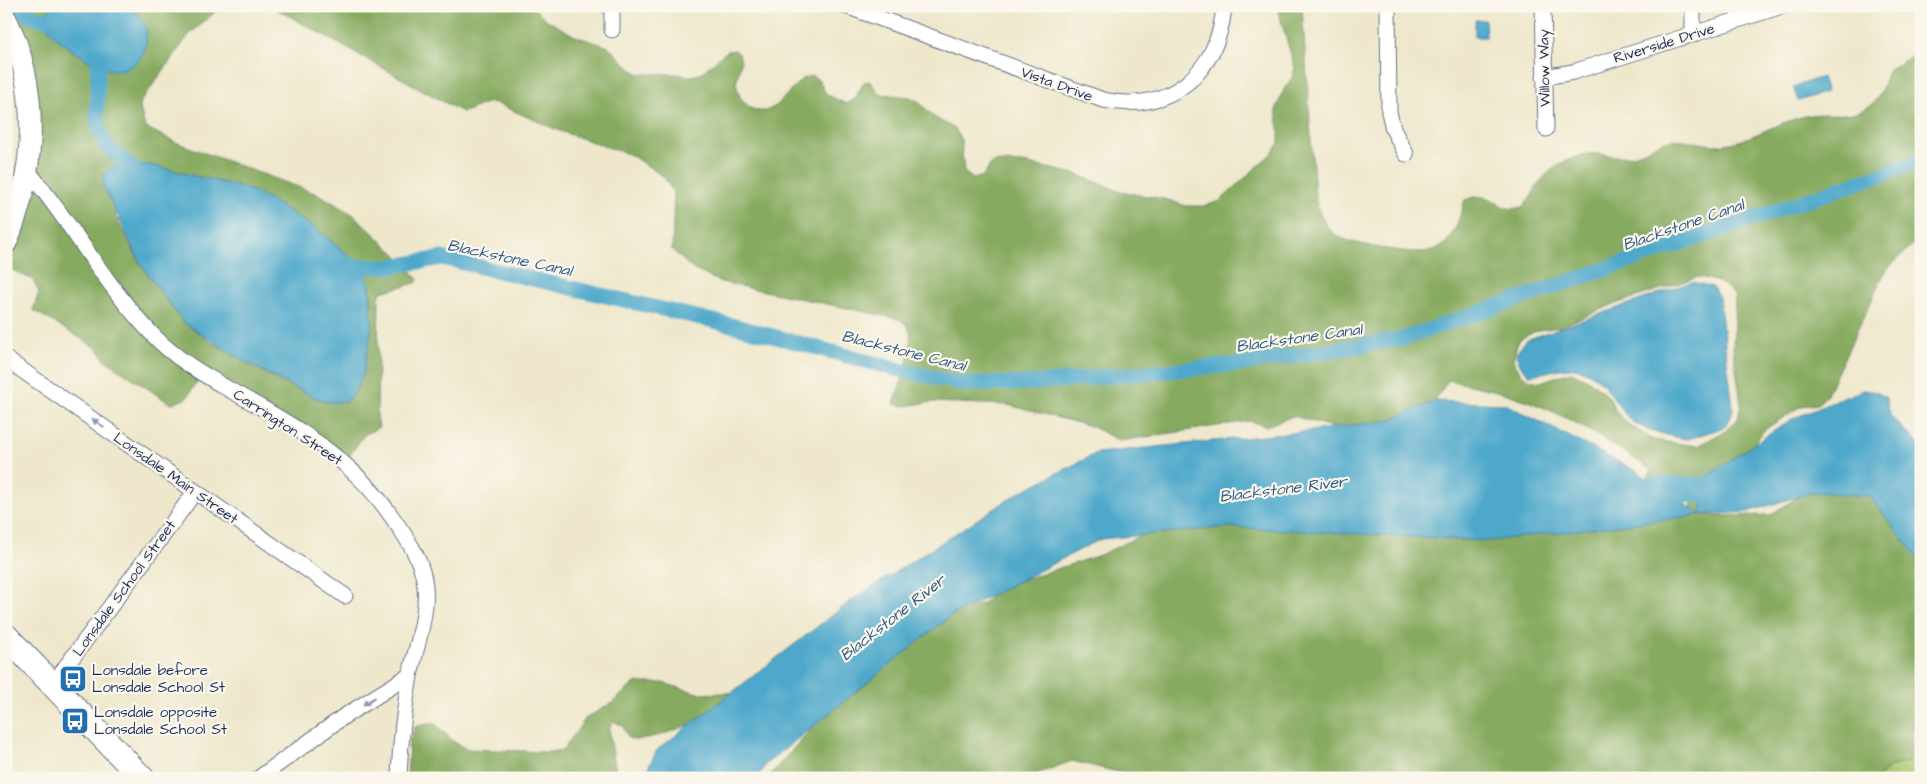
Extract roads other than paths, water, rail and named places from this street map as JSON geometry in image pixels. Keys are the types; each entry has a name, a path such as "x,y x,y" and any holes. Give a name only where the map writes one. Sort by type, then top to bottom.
{"main road":[{"path":"6,243 22,200 31,150 30,103 19,55 8,25"},
{"path":"6,636 142,778"}],"street":[{"path":"612,6 612,30"},
{"name":"Vista Drive","path":"846,6 1103,100 1131,104 1161,97 1188,81 1200,71 1217,42 1222,25 1224,6"},
{"path":"1388,6 1389,112 1392,129 1406,154"},
{"name":"Willow Way","path":"1543,6 1546,129"},
{"path":"1693,6 1693,35"},
{"name":"Riverside Drive","path":"1544,77 1573,72 1782,6"},
{"name":"Carrington Street","path":"28,170 49,195 135,314 173,354 215,382 328,449 363,479 409,540 420,562 425,583 424,606 403,717 399,778"},
{"name":"Lonsdale Main Street","path":"6,360 346,596"},
{"name":"Lonsdale School Street","path":"53,684 194,492"},
{"path":"259,778 342,717 410,675"}],"water":[{"path":"53,6 127,6 137,14 144,24 147,35 146,46 142,56 135,64 125,69 112,70 94,64 63,43 47,27 44,22 47,11"},
{"path":"1475,20 1485,20 1486,37 1475,37"},
{"path":"1822,77 1827,92 1798,101 1793,87"},
{"path":"127,164 150,165 249,189 315,228 362,266 370,284 372,327 363,375 354,394 346,401 338,402 328,402 311,396 245,362 183,322 142,266 103,186 104,176 109,169"},
{"path":"1692,282 1713,287 1719,297 1733,407 1728,423 1722,428 1688,439 1658,432 1630,420 1603,384 1583,370 1568,368 1529,375 1520,365 1516,354 1526,340"},
{"path":"1863,390 1877,392 1886,398 1891,417 1921,446 1921,562 1869,496 1813,492 1747,512 1701,515 1705,477 1792,419"},
{"path":"1435,401 1505,404 1633,469 1701,515 1489,541 1228,527 1101,539 949,617 765,765 758,778 643,778 657,750 852,600 1020,492 1097,453 1302,432 1390,420"}],"waterway":[{"name":"Blackstone Canal","path":"21,11 37,18 64,22"},
{"name":"Blackstone Canal","path":"95,45 98,59 97,117 99,130 107,147 142,175"},
{"name":"Blackstone Canal","path":"344,263 354,266 387,267 442,258 735,326 900,370 963,384 1035,383 1242,364 1402,339 1921,161"},
{"name":"Blackstone River","path":"1629,490 1721,490 1739,484"}],"place":[{"name":"Lonsdale before Lonsdale School St","path":"73,679"},
{"name":"Lonsdale opposite Lonsdale School St","path":"75,721"}]}
